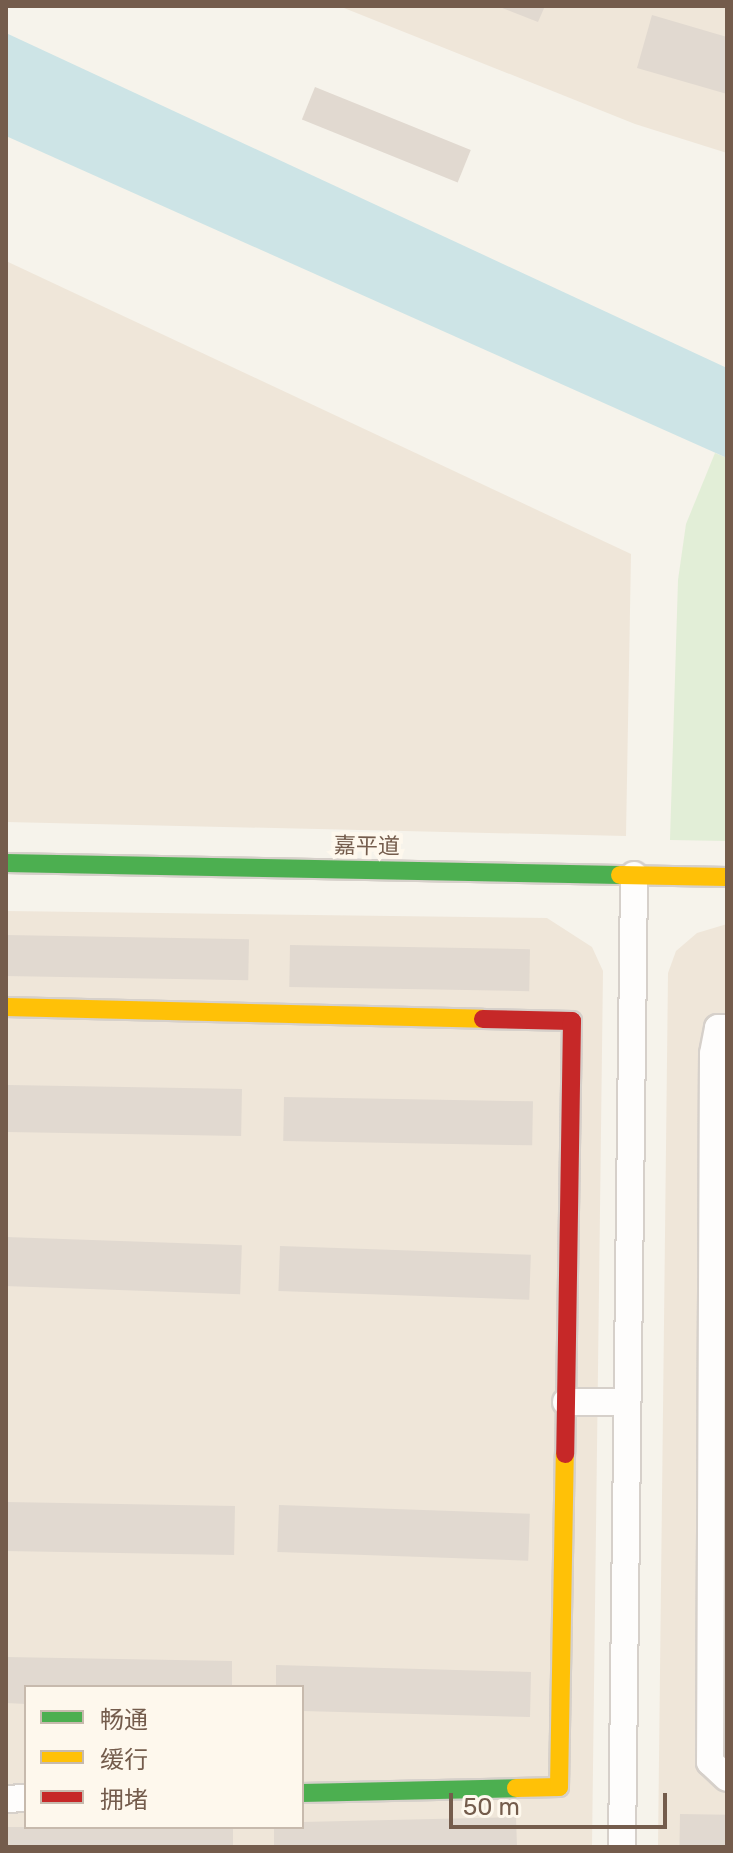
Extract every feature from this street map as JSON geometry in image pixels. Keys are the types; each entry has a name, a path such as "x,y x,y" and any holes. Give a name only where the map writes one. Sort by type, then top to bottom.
{"street":[{"name":"嘉平道","path":"6,863 634,892 727,877"},
{"path":"622,1847 634,892"},
{"path":"6,1007 572,1021 559,1787 304,1793"},
{"path":"727,1028 718,1028 713,1054 720,1226 710,1762 727,1778"},
{"path":"566,1402 627,1402"}],"shaded area":[{"path":"339,6 727,6 727,153 635,124"},
{"path":"6,261 631,554 626,836 6,822"},
{"path":"6,911 547,918 592,947 603,971 592,1847 6,1847"},
{"path":"727,924 727,1847 658,1847 668,973 676,951 697,933"}],"green space":[{"path":"715,453 727,458 727,841 670,840 678,580 686,524"}],"water":[{"path":"6,33 727,368 727,458 6,136"}],"building":[{"path":"497,6 545,6 538,22"},
{"path":"652,15 727,37 727,94 637,68"},
{"path":"315,87 471,150 458,182 302,119"},
{"path":"6,935 249,939 248,980 6,976"},
{"path":"290,945 530,949 529,991 289,987"},
{"path":"8,1085 242,1089 241,1136 7,1132"},
{"path":"284,1097 533,1101 532,1145 283,1141"},
{"path":"6,1237 242,1245 240,1294 6,1286"},
{"path":"280,1246 531,1255 529,1300 278,1291"},
{"path":"719,1491 727,1491 727,1538 719,1538"},
{"path":"6,1502 235,1506 234,1555 6,1551"},
{"path":"279,1505 530,1514 528,1561 277,1552"},
{"path":"714,1643 727,1643 727,1689 714,1689"},
{"path":"6,1657 232,1661 232,1685 24,1685 24,1704 6,1703"},
{"path":"276,1665 531,1672 530,1717 304,1711 304,1685 276,1685"},
{"path":"680,1814 727,1815 726,1847 679,1847"},
{"path":"516,1817 517,1847 274,1847 274,1829 304,1829 304,1822"},
{"path":"6,1827 233,1829 233,1847 6,1847"}],"traffic: fast":[{"path":"6,863 620,875"},
{"path":"304,1793 516,1788"}],"traffic: slow":[{"path":"620,875 727,877"},
{"path":"6,1007 483,1019"},
{"path":"516,1788 559,1787 565,1454"}],"traffic: jam":[{"path":"483,1019 572,1021 565,1454"}]}
